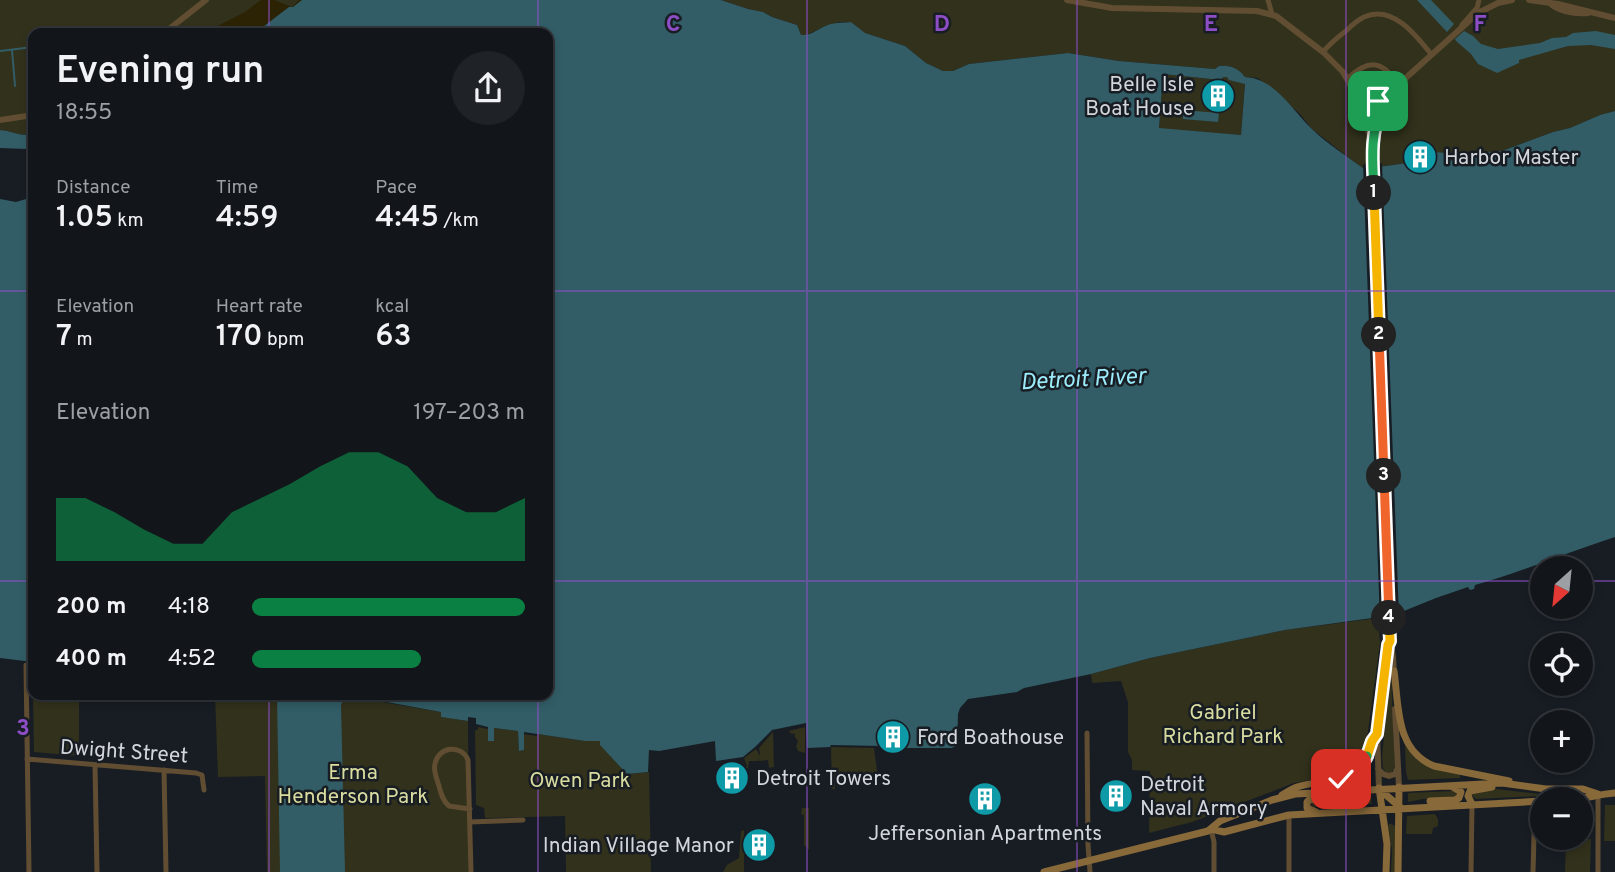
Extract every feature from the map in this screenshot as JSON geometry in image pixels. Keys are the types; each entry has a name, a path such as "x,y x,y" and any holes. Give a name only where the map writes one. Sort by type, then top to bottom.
{"main road":[{"path":"1394,671 1402,731 1409,748 1420,759 1439,768 1498,777 1530,787"},
{"path":"1211,830 1220,821 1278,798 1294,788 1336,780 1352,773 1365,761 1377,734"},
{"path":"1278,798 1304,793 1399,787 1502,783 1530,787"},
{"path":"1472,804 1468,796 1471,791 1502,783"},
{"path":"1415,807 1426,802 1459,798 1461,792 1447,785"},
{"path":"1398,872 1399,787"},
{"path":"1379,788 1400,807"},
{"path":"1379,788 1387,844 1386,872"},
{"path":"1317,813 1307,808 1307,802 1354,796 1363,789"},
{"path":"1593,792 1598,794"},
{"path":"1593,796 1615,793"},
{"path":"1044,872 1211,830 1224,832 1289,815 1530,801"},
{"path":"1384,832 1387,822 1393,820 1398,823 1399,832"}],"street":[{"path":"170,28 205,0"},
{"path":"1067,0 1111,8 1257,11 1272,14 1323,52 1354,83 1364,101 1370,104 1398,85 1451,36 1477,8 1479,0"},
{"path":"1268,0 1272,14"},
{"path":"1460,27 1487,8 1512,0"},
{"path":"1529,0 1579,14 1590,13 1615,18"},
{"path":"1323,52 1358,21 1379,14 1393,17 1401,23 1431,54"},
{"path":"1348,78 1362,66 1372,64 1386,69 1398,85"},
{"path":"1348,78 1357,94 1372,146 1390,641 1394,671 1399,787"},
{"path":"1372,146 1381,110 1398,85"},
{"path":"0,120 28,116"},
{"path":"1379,788 1377,734 1390,641"},
{"path":"26,664 29,872"},
{"path":"1087,733 1090,872"},
{"path":"470,809 449,806 442,798 434,766 444,751 456,749 468,757 470,809 471,872"},
{"name":"Dwight Street","path":"27,760 200,773 204,778 204,790"},
{"path":"95,765 97,872"},
{"path":"1377,768 1389,776 1395,774 1398,768"},
{"path":"164,770 166,872"},
{"path":"1598,794 1598,872"},
{"path":"1471,872 1472,804"},
{"path":"1289,815 1289,872"},
{"path":"470,822 523,820"},
{"path":"1211,830 1214,842 1214,872"},
{"path":"1533,872 1535,850"}],"green space":[{"path":"0,0 302,0 262,28 28,28 28,135 0,130"},
{"path":"721,0 1615,0 1615,111 1502,151 1466,154 1450,161 1431,153 1432,162 1363,169 1312,129 1300,114 1258,78 1245,77 1231,67 1219,66 1215,69 1119,61 1068,53 969,64 953,71 943,71 926,63 905,46 864,33 851,22 839,22 801,35 797,25"},
{"path":"1163,74 1221,80 1228,77 1230,80 1245,83 1241,135 1159,129"},
{"name":"Gabriel Richard Park","path":"1378,618 1380,643 1366,746 1358,762 1341,774 1294,783 1192,822 1149,833 1150,771 1132,770 1132,760 1128,752 1128,702 1121,681 1092,683 1091,674 1150,658 1285,630"},
{"path":"1390,672 1395,769 1390,773 1384,770 1382,757"},
{"path":"33,700 79,700 79,756 34,752"},
{"name":"Erma Henderson Park","path":"215,700 370,700 441,712 442,717 468,721 469,872 267,872 265,776 218,777"},
{"name":"Owen Park","path":"478,727 488,729 488,740 494,728 518,731 519,751 524,750 523,734 600,741 627,774 649,772 651,872 566,872 565,816 485,818 484,808 476,805 475,730 478,730"},
{"path":"805,727 805,753 798,751 795,734 789,731"},
{"path":"773,732 774,767 769,768 768,760 759,761 759,758 758,761 749,761 746,768 744,758 756,749 760,756 759,748"},
{"path":"1405,744 1422,762 1435,769 1460,774 1460,778 1408,780"},
{"path":"831,747 874,748 878,778 835,779 835,789 832,789"},
{"path":"1497,789 1530,793 1530,796 1476,799 1472,796 1473,793"},
{"path":"1453,791 1457,794 1454,798 1408,802 1408,793"},
{"path":"1371,795 1372,804 1314,807 1311,804 1314,801"},
{"path":"1605,805 1615,805 1615,841 1604,841"},
{"path":"802,808 809,808 809,850 804,845"},
{"path":"1435,814 1438,826 1433,828 1432,834 1406,833 1407,816"},
{"path":"1389,824 1395,826 1395,872 1391,872"},
{"path":"744,830 744,872 723,872 727,865 739,858 741,831"},
{"path":"1566,850 1591,850 1590,872 1565,872"}],"sand":[{"path":"261,0 274,0 292,7 262,28 214,28 245,12"}],"water":[{"name":"Detroit River","path":"302,0 721,0 797,25 801,35 831,24 851,22 865,33 905,46 926,63 943,71 953,71 969,64 1068,53 1119,61 1215,69 1227,66 1274,89 1318,134 1364,169 1431,162 1431,152 1448,153 1450,161 1465,154 1502,151 1615,111 1615,537 1561,556 1530,556 1530,567 1475,585 1474,589 1470,590 1468,587 1394,615 1285,630 1150,658 1024,688 1017,692 968,699 958,714 957,745 952,748 903,748 904,728 883,726 882,746 831,745 807,748 806,723 772,730 743,757 716,761 715,741 659,751 649,750 648,772 627,774 600,745 600,741 524,732 524,750 519,751 518,731 494,728 494,741 488,741 488,727 476,724 476,718 468,717 468,721 441,717 441,712 376,700 553,700 553,28 262,28","holes":["1163,74 1221,80 1227,77 1245,84 1241,135 1159,128"]},
{"path":"1417,0 1431,0 1454,24 1447,32"},
{"path":"1464,31 1481,44 1498,49 1540,43 1573,33 1596,31 1615,35 1615,49 1591,45 1568,46 1519,60 1519,63 1497,73 1478,64 1456,41"},
{"path":"1183,110 1219,113 1218,122 1183,119"},
{"path":"0,130 28,135 28,150 0,148"},
{"path":"28,198 28,661 0,658 0,199 16,202"},
{"path":"277,700 344,700 341,705 345,872 280,872"}],"pier":[{"path":"1382,163 1399,617 1380,621 1363,164"}],"waterway":[{"path":"0,51 28,48"},
{"path":"12,50 15,86"}],"place":[{"name":"Belle Isle Boat House","path":"1218,96"},
{"name":"Harbor Master","path":"1420,157"},
{"name":"Ford Boathouse","path":"893,737"},
{"name":"Detroit Towers","path":"732,778"},
{"name":"Detroit Naval Armory","path":"1116,796"},
{"name":"Jeffersonian Apartments","path":"985,799"},
{"name":"Indian Village Manor","path":"759,845"}],"route":[{"path":"1341,779 1361,766 1377,734 1390,641 1372,144 1381,110 1398,85 1378,101"}]}
